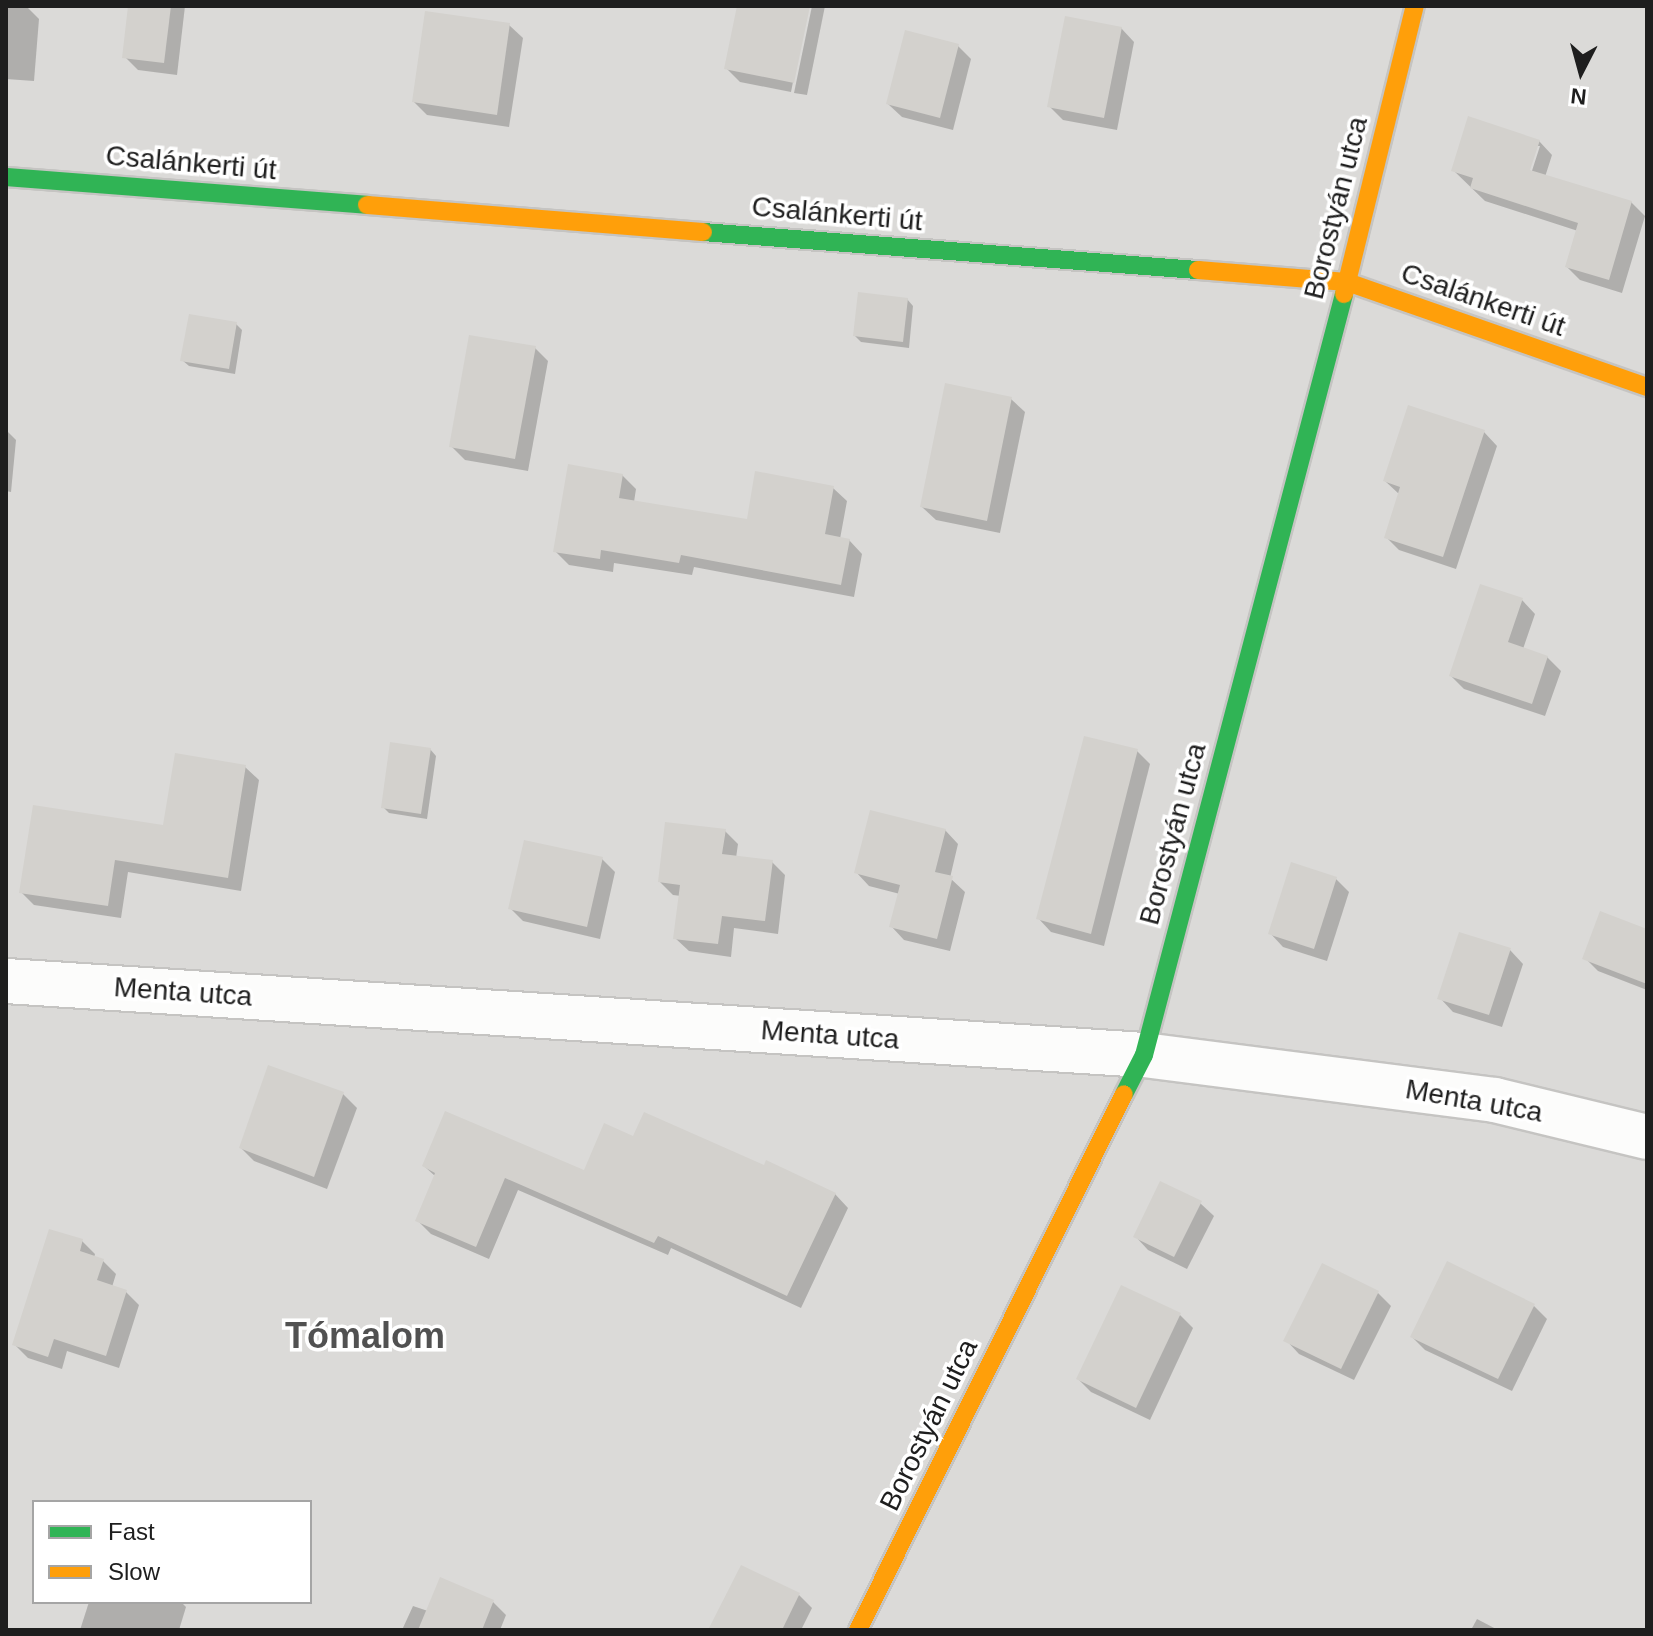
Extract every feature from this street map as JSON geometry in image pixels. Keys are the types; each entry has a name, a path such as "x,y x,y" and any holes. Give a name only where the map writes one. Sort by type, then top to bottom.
{"street":[{"name":"Borostyán utca","path":"858,1630 1144,1055 1347,282 1415,6"},
{"name":"Csalánkerti út","path":"6,177 1347,282 1647,387"},
{"name":"Menta utca","path":"6,981 1144,1055 1495,1100 1647,1137"}],"shaded area":[{"path":"6,6 1647,6 1647,1630 6,1630"}],"building":[{"path":"128,6 171,6 164,63 122,58"},
{"path":"737,6 810,6 794,83 724,69"},
{"path":"425,11 510,23 497,115 412,102"},
{"path":"1065,16 1122,27 1104,118 1047,107"},
{"path":"905,30 959,44 940,118 886,104"},
{"path":"1468,116 1540,140 1530,170 1632,201 1609,280 1565,267 1578,223 1470,188 1473,178 1451,171"},
{"path":"858,292 908,298 903,342 853,336"},
{"path":"189,314 237,322 229,369 180,361"},
{"path":"469,335 536,346 515,459 449,447"},
{"path":"945,383 1012,397 987,521 920,507"},
{"path":"1408,405 1485,430 1443,557 1384,538 1400,487 1383,481"},
{"path":"568,464 623,474 619,498 747,519 755,471 834,486 825,534 850,539 841,585 681,555 679,563 601,550 600,559 553,552"},
{"path":"1480,584 1523,598 1508,642 1548,656 1532,704 1449,676"},
{"path":"1084,736 1138,749 1091,934 1036,919"},
{"path":"390,742 431,748 421,814 381,808"},
{"path":"175,753 246,765 228,878 115,860 108,906 19,893 33,805 163,825"},
{"path":"870,810 946,829 935,872 953,876 937,939 889,927 900,885 854,873"},
{"path":"665,822 726,829 722,854 773,860 765,921 722,916 718,944 673,939 680,885 658,882"},
{"path":"524,840 603,857 587,927 508,909"},
{"path":"1291,862 1337,877 1314,949 1268,934"},
{"path":"1600,911 1647,929 1647,984 1582,959"},
{"path":"1459,932 1511,948 1489,1015 1437,999"},
{"path":"268,1065 344,1092 314,1177 239,1148"},
{"path":"445,1111 584,1170 604,1123 633,1136 644,1112 764,1165 766,1160 836,1193 787,1296 658,1236 654,1243 505,1178 476,1247 415,1221 435,1173 422,1166"},
{"path":"1160,1181 1202,1201 1174,1257 1133,1237"},
{"path":"49,1229 83,1239 80,1251 104,1259 97,1280 127,1290 106,1356 54,1339 48,1357 12,1345"},
{"path":"1447,1261 1535,1304 1498,1379 1410,1337"},
{"path":"1322,1263 1379,1291 1341,1369 1283,1341"},
{"path":"1121,1285 1181,1313 1136,1408 1076,1379"},
{"path":"741,1565 800,1593 782,1630 708,1630"},
{"path":"440,1577 494,1600 482,1630 418,1630"}],"traffic: fast":[{"path":"6,177 367,205"},
{"path":"703,232 1198,270"},
{"path":"1124,1094 1144,1055 1344,294"}],"traffic: slow":[{"path":"1344,294 1415,6"},
{"path":"367,205 703,232"},
{"path":"1198,270 1347,282 1647,387"},
{"path":"858,1630 1124,1094"}],"district":[{"name":"Tómalom","path":"365,1336"}]}
